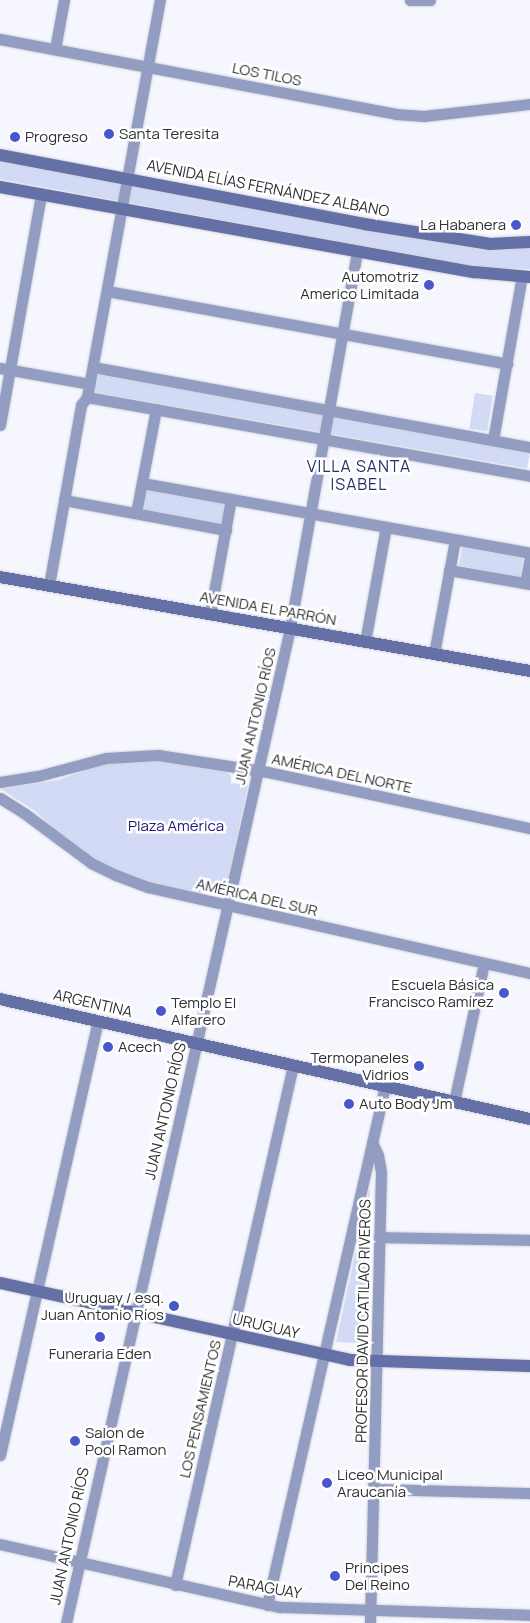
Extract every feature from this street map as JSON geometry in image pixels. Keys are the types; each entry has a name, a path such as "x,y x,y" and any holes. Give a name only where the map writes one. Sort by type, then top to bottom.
{"main road":[{"name":"AVENIDA ELÍAS FERNÁNDEZ ALBANO","path":"0,155 364,224 490,244 530,242"},
{"path":"0,187 474,272 526,276"},
{"name":"AVENIDA EL PARRÓN","path":"0,576 530,671"},
{"name":"ARGENTINA","path":"0,999 530,1119"},
{"name":"URUGUAY","path":"0,1283 324,1356 377,1362 530,1366"}],"street":[{"path":"54,49 64,0"},
{"path":"49,585 81,405 87,397 90,384 160,0"},
{"path":"410,0 430,0"},
{"name":"LOS TILOS","path":"0,39 396,114 424,116 530,104"},
{"path":"0,425 5,369 41,195"},
{"name":"JUAN ANTONIO RÍOS","path":"66,1623 290,628 357,252"},
{"path":"493,440 526,276"},
{"path":"107,291 507,364"},
{"path":"93,367 530,447"},
{"path":"5,369 90,384"},
{"path":"87,397 530,476"},
{"path":"136,513 156,409"},
{"path":"142,483 530,553"},
{"path":"210,614 232,499"},
{"path":"64,500 226,530"},
{"path":"365,642 386,527"},
{"path":"434,654 455,540"},
{"path":"450,570 528,584 530,558"},
{"name":"AMÉRICA DEL NORTE","path":"0,782 38,776 106,758 141,754 173,756 258,771 530,828"},
{"name":"AMÉRICA DEL SUR","path":"0,798 104,870 148,887 530,973"},
{"path":"454,1102 484,963"},
{"path":"0,1455 98,1021"},
{"name":"LOS PENSAMIENTOS","path":"175,1585 293,1065"},
{"name":"PROFESOR DAVID CATILAO RIVEROS","path":"267,1605 385,1086"},
{"name":"PROFESOR DAVID CATILAO RIVEROS","path":"370,1617 381,1172 378,1156 372,1142"},
{"path":"379,1237 530,1240"},
{"path":"374,1489 530,1493"},
{"name":"PARAGUAY","path":"0,1544 267,1605 370,1617 530,1615"}],"green space":[{"path":"0,159 530,248 530,269 483,268 0,179"},
{"path":"95,374 530,451 527,468 92,392"},
{"path":"475,393 493,396 487,431 469,429"},
{"path":"146,487 226,501 222,524 142,510"},
{"path":"463,545 524,557 520,577 459,566"},
{"name":"Plaza América","path":"154,760 221,769 231,775 231,783 248,785 226,888 213,886 200,893 143,882 91,857 62,836 35,811 1,789 58,780 107,762"},
{"path":"370,1186 365,1343 336,1342"}],"place":[{"name":"Santa Teresita","path":"109,134"},
{"name":"Progreso","path":"15,137"},
{"name":"La Habanera","path":"516,225"},
{"name":"Automotriz Americo Limitada","path":"429,285"},
{"name":"Escuela Básica Francisco Ramírez","path":"504,993"},
{"name":"Templo El Alfarero","path":"161,1011"},
{"name":"Acech","path":"108,1047"},
{"name":"Termopaneles Vidrios","path":"419,1066"},
{"name":"Auto Body Jm","path":"349,1104"},
{"name":"Uruguay / esq. Juan Antonio Ríos","path":"174,1306"},
{"name":"Funeraria Eden","path":"100,1337"},
{"name":"Salon de Pool Ramon","path":"75,1441"},
{"name":"Liceo Municipal Araucanía","path":"327,1483"},
{"name":"Principes Del Reino","path":"335,1576"}],"district":[{"name":"VILLA SANTA ISABEL","path":"359,475"}]}
